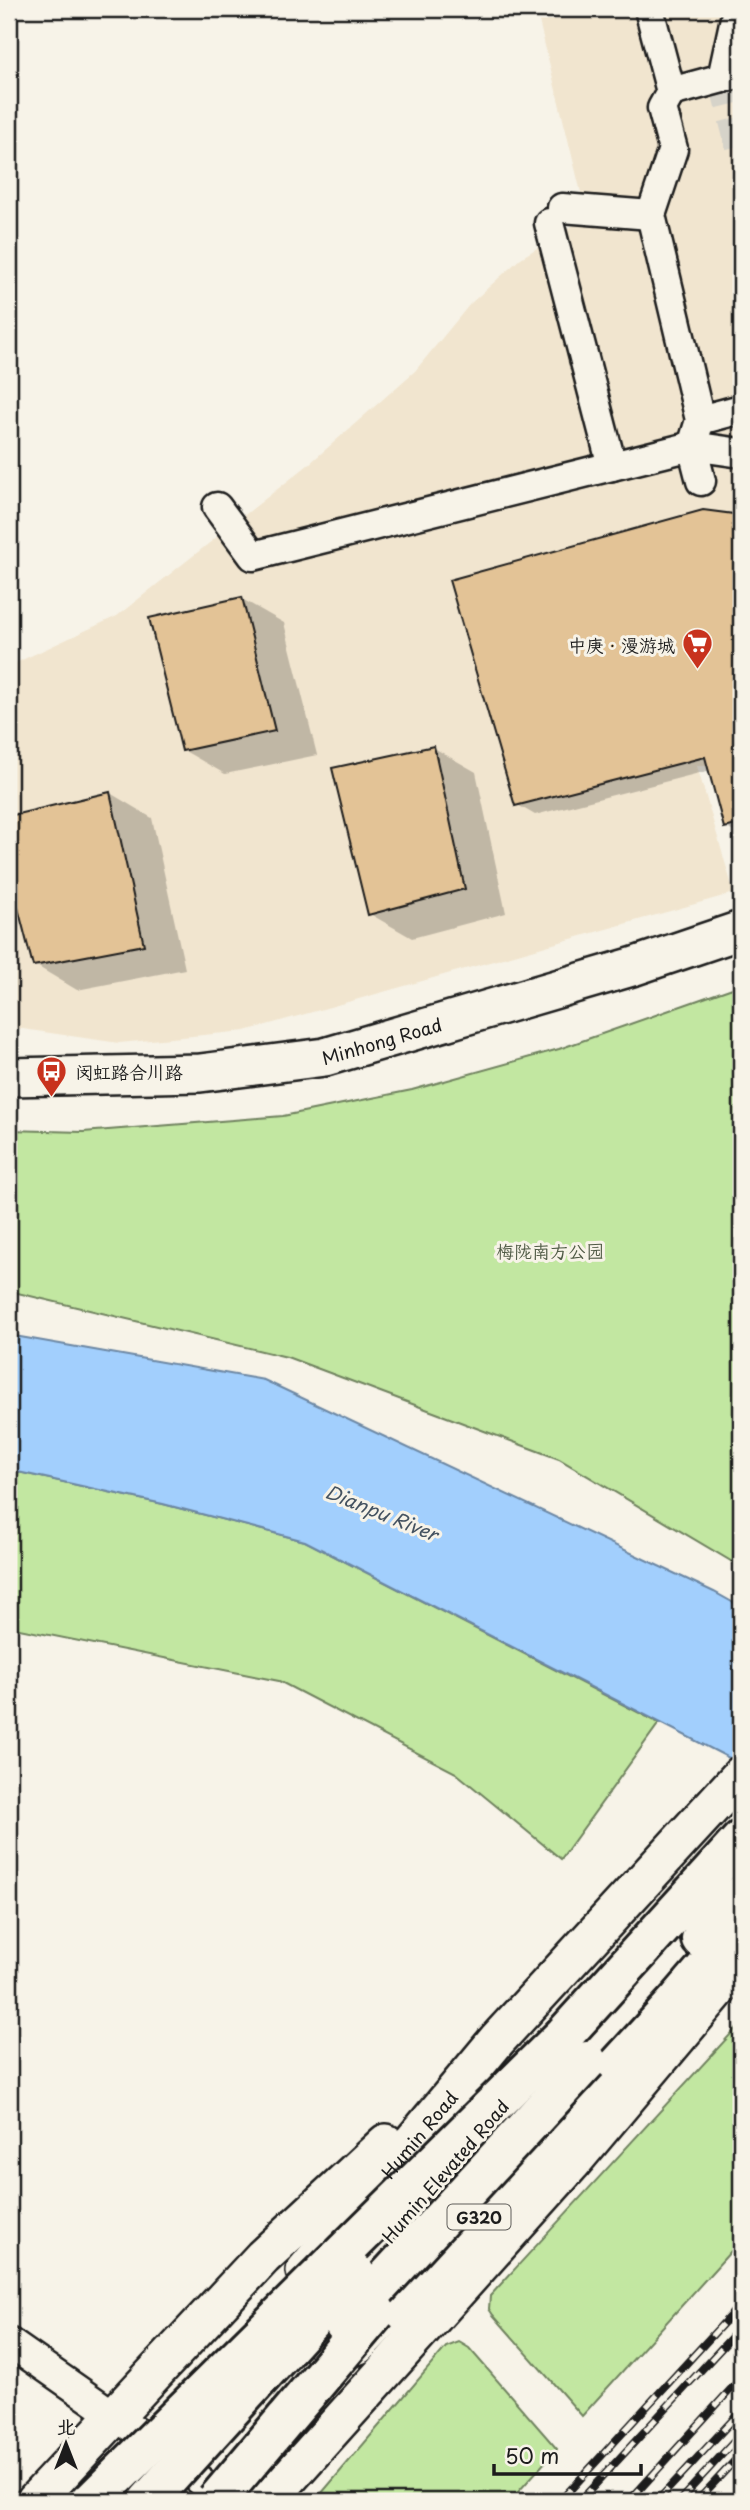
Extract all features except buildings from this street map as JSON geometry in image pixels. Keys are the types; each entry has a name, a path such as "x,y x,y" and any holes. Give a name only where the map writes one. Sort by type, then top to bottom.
{"highway":[{"name":"Humin Elevated Road","path":"209,2500 741,1840"},
{"name":"Humin Elevated Road","path":"148,2501 306,2330 576,2048 741,1895"},
{"name":"G320","path":"209,2500 451,2248 679,1999 741,1927"},
{"path":"92,2501 576,2048"},
{"name":"Humin Road","path":"109,2501 158,2446"}],"main road":[{"name":"Minhong Road","path":"9,1077 200,1073 325,1057 635,966 741,930"},
{"name":"Humin Road","path":"158,2446 498,2040 741,1775"},
{"path":"268,2501 571,2164 741,1962"},
{"path":"35,2501 263,2257 498,2040"}],"street":[{"path":"649,9 671,92 662,108 673,149 651,215 696,433 701,481"},
{"path":"671,92 732,76 737,9"},
{"path":"612,466 555,215 651,215"},
{"path":"217,507 253,556 612,466 696,433 741,409"},
{"path":"696,433 741,453"},
{"path":"9,2342 158,2446 209,2500"}],"shaded area":[{"path":"536,9 741,9 741,766 697,766 734,893 245,1031 119,1043 9,1027 9,666 117,616 308,465 415,371 470,304 521,258 587,217"}],"green space":[{"name":"梅陇南方公园","path":"741,985 741,1567 559,1459 287,1357 9,1291 9,1130 83,1132 283,1116 412,1090 559,1049"},
{"path":"9,1470 163,1504 305,1541 659,1723 561,1859 456,1773 279,1681 9,1627"},
{"path":"741,2023 741,2240 582,2416 493,2315 489,2309 490,2296"},
{"path":"459,2342 469,2348 557,2449 510,2501 315,2501 446,2347"}],"water":[{"name":"Dianpu River","path":"9,1335 264,1380 741,1607 741,1764 305,1541 163,1504 9,1470"}],"tunnel":[{"path":"722,78 741,152"}],"railway":[{"path":"560,2501 741,2304"},
{"path":"580,2501 741,2327"},
{"path":"629,2501 741,2378"},
{"path":"657,2501 741,2411"},
{"path":"679,2501 741,2434"},
{"path":"697,2501 741,2454"}],"place":[{"name":"中庚 · 漫游城","path":"698,671"},
{"name":"闵虹路合川路","path":"52,1098"}]}
